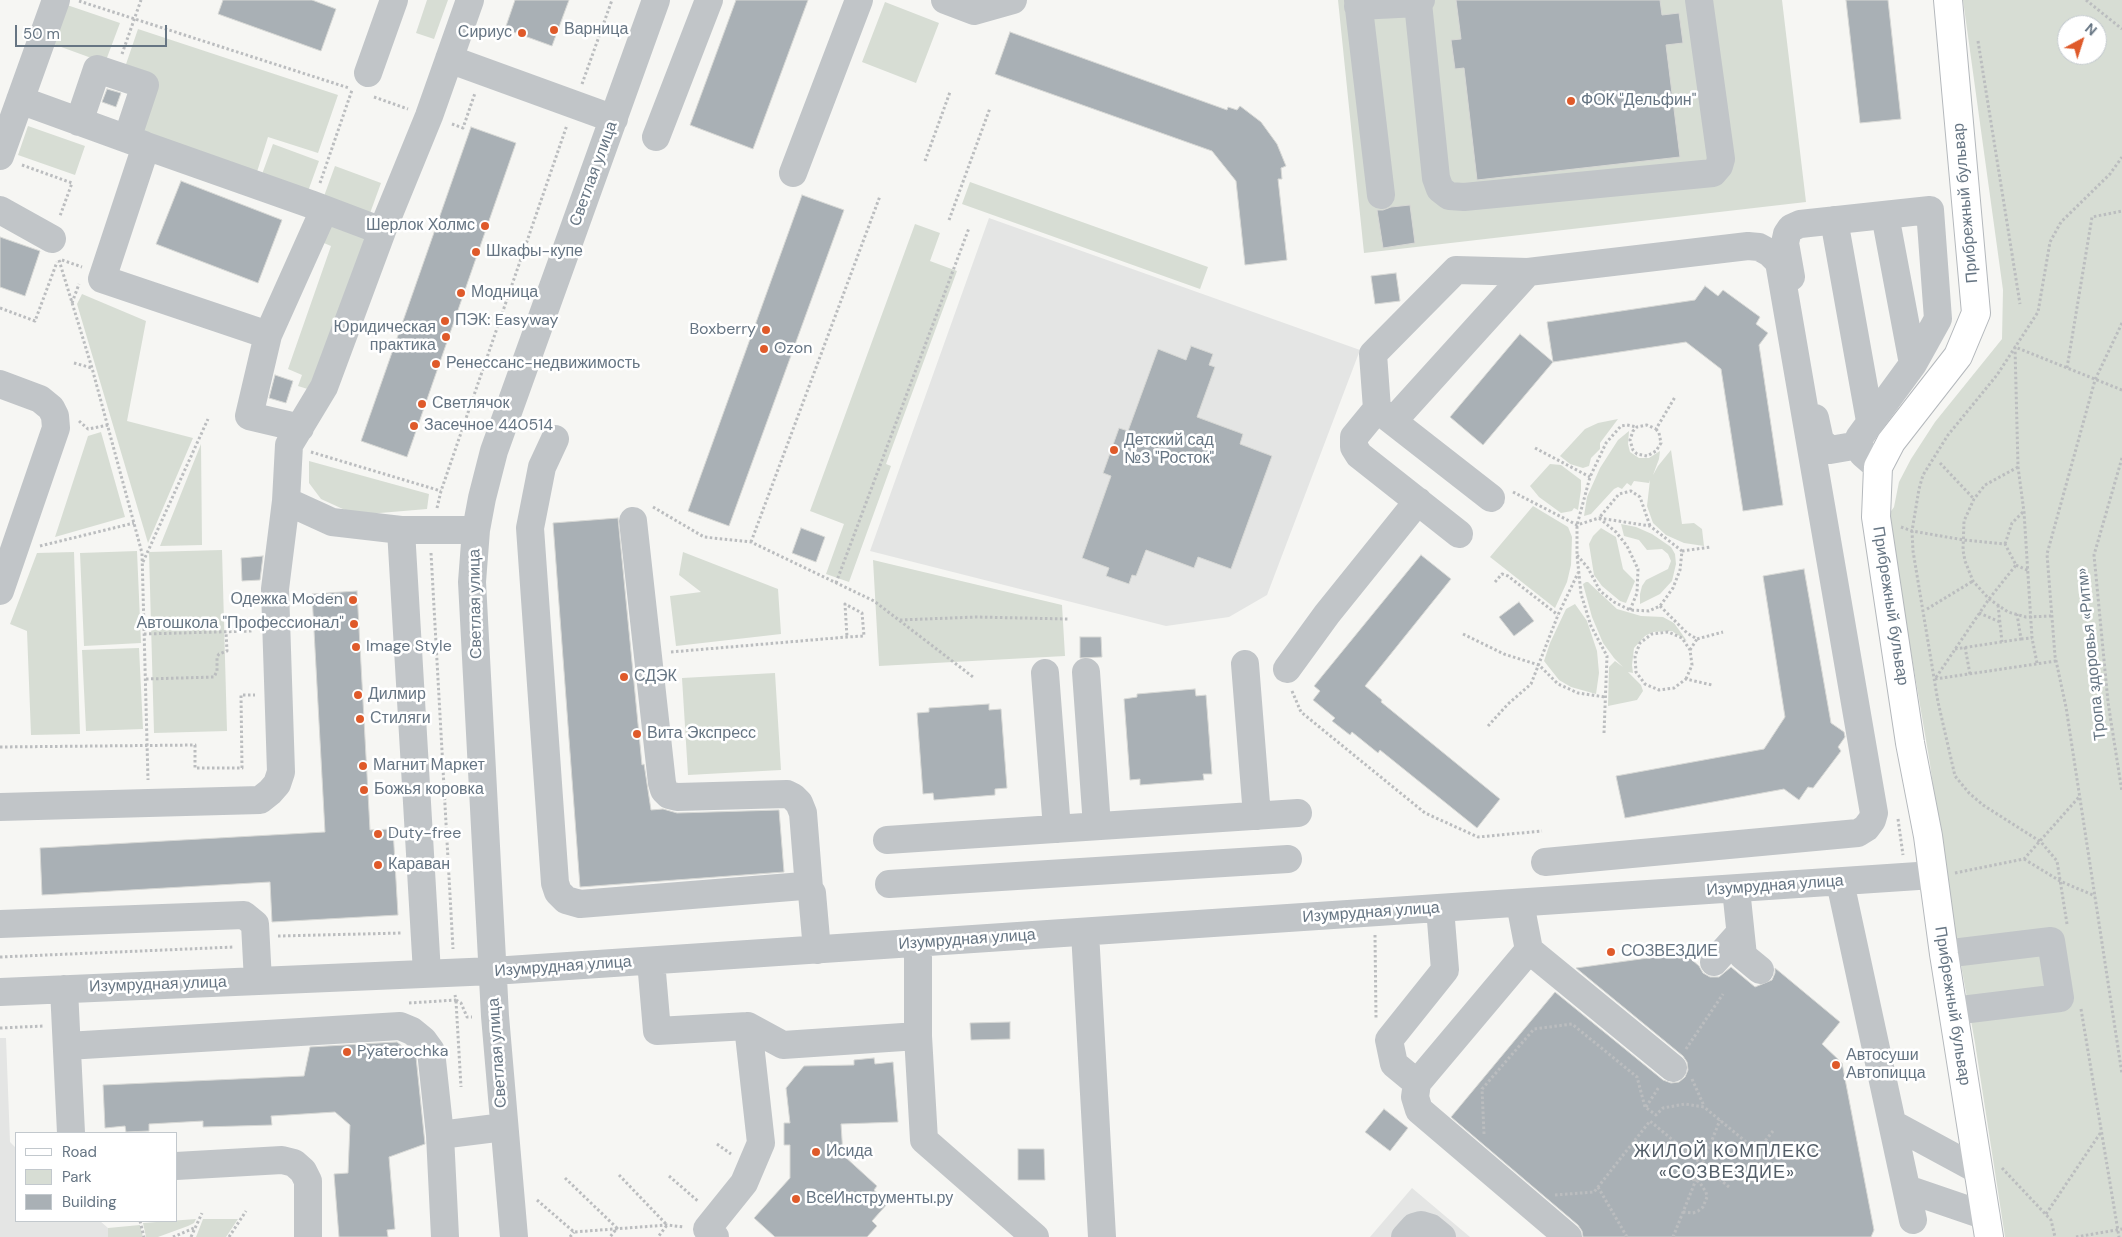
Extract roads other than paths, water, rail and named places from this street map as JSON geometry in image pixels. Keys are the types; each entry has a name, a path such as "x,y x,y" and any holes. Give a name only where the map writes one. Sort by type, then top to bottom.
{"main road":[{"name":"Прибрежный бульвар","path":"1948,0 1976,313 1958,356 1891,442 1878,467 1876,518 1910,743 1928,836 1940,875 1944,954 1953,1012 1987,1166 1987,1227"}],"street":[{"path":"8,159 20,100 56,0"},
{"path":"362,87 394,0"},
{"path":"0,807 260,800 277,784 281,772 275,589 294,437 324,386 382,231 429,116 470,0"},
{"name":"Светлая улица","path":"514,1237 493,971 472,582 476,530 494,451 656,0"},
{"path":"656,137 709,0"},
{"path":"793,173 859,0"},
{"path":"945,0 974,11 1013,0"},
{"path":"1381,195 1358,3 1420,2 1436,178 1440,189 1449,196 1464,197 1713,172 1720,166 1721,159 1699,0"},
{"path":"449,59 614,119"},
{"path":"80,122 97,69 145,85 137,142 102,279 268,335"},
{"path":"20,100 382,231"},
{"path":"1859,445 1830,450 1824,446 1818,435 1785,243 1787,234 1791,228 1800,224 1930,210 1966,200"},
{"path":"294,437 249,416 268,335 318,207"},
{"path":"0,210 55,249"},
{"path":"1878,467 1863,454 1859,445 1861,433 1913,364 1938,319 1930,210"},
{"path":"1885,215 1913,364"},
{"path":"1834,220 1870,421"},
{"path":"1500,494 1385,415 1373,354 1456,270 1528,272 1748,246 1759,247 1770,253 1779,262 1874,813 1866,828 1858,833 1545,862"},
{"path":"1459,534 1359,455 1354,447 1354,437 1385,415 1528,272"},
{"path":"0,384 40,399 51,408 55,416 56,428 0,591"},
{"path":"555,440 542,468 530,528 555,883 558,892 566,900 580,904 797,886 818,891"},
{"path":"286,501 332,522 401,530 476,530"},
{"path":"1290,679 1327,614 1418,501"},
{"path":"641,512 664,790 669,795 676,797 787,794 799,803 803,813 818,891 817,950"},
{"path":"401,530 427,973"},
{"path":"1245,664 1257,816"},
{"path":"1086,672 1097,826"},
{"path":"1045,673 1057,829"},
{"path":"887,840 1298,813"},
{"path":"889,884 1288,859"},
{"name":"Изумрудная улица","path":"0,992 493,971 1940,875"},
{"path":"1840,882 1914,1220"},
{"path":"1736,888 1743,956 1760,970"},
{"path":"1520,903 1529,950 1673,1068"},
{"path":"1417,1083 1394,1064 1389,1040 1445,970 1440,908"},
{"path":"0,924 244,915 255,924 258,981"},
{"path":"1085,932 1102,1237"},
{"path":"1714,962 1740,933"},
{"path":"1944,954 2052,941 2060,998 1953,1012"},
{"path":"916,943 918,958 918,1036 924,1140 1035,1237"},
{"path":"1529,950 1417,1083 1415,1097 1419,1110 1568,1237"},
{"path":"651,961 657,1031 748,1026 783,1044 918,1036"},
{"path":"64,989 71,1132"},
{"path":"67,1046 400,1026 412,1032 423,1040 431,1051 440,1135 445,1237"},
{"path":"707,1228 744,1183 761,1143 748,1026"},
{"path":"1893,1124 1987,1166"},
{"path":"440,1135 504,1127"},
{"path":"178,1166 282,1160 294,1163 303,1171 308,1181 308,1237"},
{"path":"1907,1189 1987,1227"},
{"path":"1405,1237 1414,1227 1421,1225 1431,1228 1442,1237"}],"place":[{"name":"Варница","path":"554,30"},
{"name":"Сириус","path":"522,33"},
{"name":"ФОК \"Дельфин\"","path":"1571,101"},
{"name":"Шерлок Холмс","path":"485,226"},
{"name":"Шкафы-купе","path":"476,252"},
{"name":"Модница","path":"461,293"},
{"name":"ПЭК: Easyway","path":"445,321"},
{"name":"Boxberry","path":"766,330"},
{"name":"Юридическая практика","path":"446,337"},
{"name":"Ozon","path":"764,349"},
{"name":"Ренессанс-недвижимость","path":"436,364"},
{"name":"Светлячок","path":"422,404"},
{"name":"Засечное 440514","path":"414,426"},
{"name":"Детский сад №3 \"Росток\"","path":"1114,450"},
{"name":"Одежка Moden","path":"353,600"},
{"name":"Автошкола \"Профессионал\"","path":"354,624"},
{"name":"Image Style","path":"356,647"},
{"name":"СДЭК","path":"624,677"},
{"name":"Дилмир","path":"358,695"},
{"name":"Стиляги","path":"360,719"},
{"name":"Вита Экспресс","path":"637,734"},
{"name":"Магнит Маркет","path":"363,766"},
{"name":"Божья коровка","path":"364,790"},
{"name":"Duty-free","path":"378,834"},
{"name":"Караван","path":"378,865"},
{"name":"СОЗВЕЗДИЕ","path":"1611,952"},
{"name":"Pyaterochka","path":"347,1052"},
{"name":"Автосуши Автопицца","path":"1836,1065"},
{"name":"Исида","path":"816,1152"},
{"name":"ВсеИнструменты.ру","path":"796,1199"}],"district":[{"name":"ЖИЛОЙ КОМПЛЕКС «СОЗВЕЗДИЕ»","path":"1727,1162"}]}
